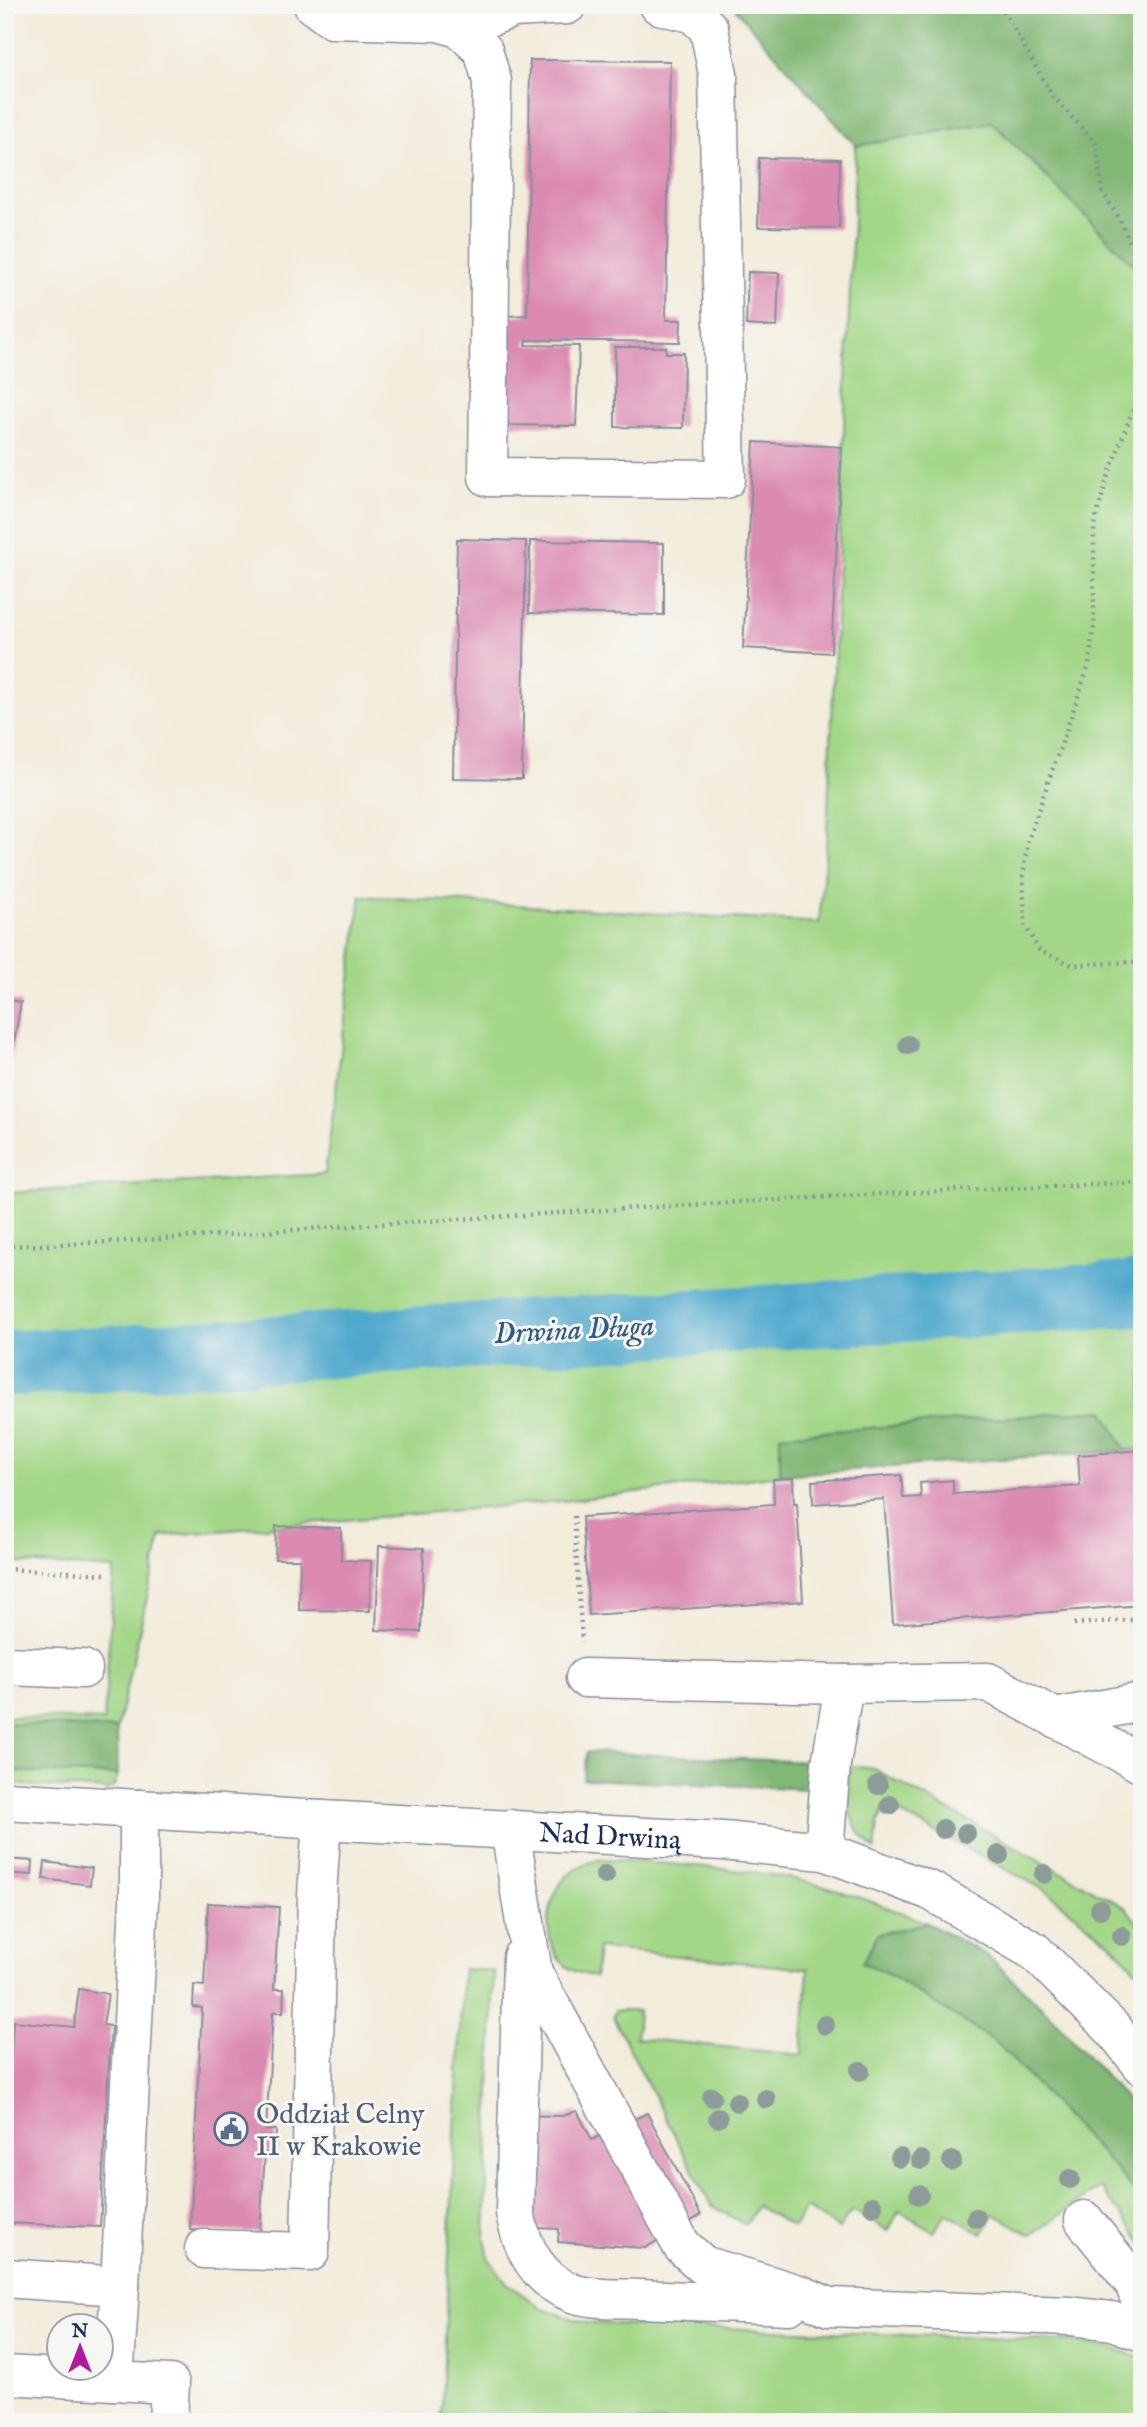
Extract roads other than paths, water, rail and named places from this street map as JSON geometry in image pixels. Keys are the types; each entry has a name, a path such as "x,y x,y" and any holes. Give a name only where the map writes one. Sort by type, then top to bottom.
{"street":[{"path":"313,5 332,19 439,22 459,28 483,50 492,81 488,477 726,479 718,74 709,29 694,14 659,5"},
{"path":"459,28 513,8 567,5"},
{"path":"5,1666 83,1669"},
{"path":"584,1678 844,1684 988,1682 1142,1765"},
{"path":"824,1851 831,1764 844,1684"},
{"path":"1055,1718 1142,1702"},
{"name":"Nad Drwiną","path":"5,1801 723,1841 824,1851 931,1891 1034,1951 1114,2030 1142,2065"},
{"path":"116,2349 137,1940 139,1809"},
{"path":"204,2249 310,2252 317,1895 323,1820"},
{"path":"509,1829 533,1973 682,2246 703,2265 802,2295 830,2307"},
{"path":"524,1917 515,2212 520,2236 530,2258 548,2278 571,2293 602,2297 1071,2316 1112,2321 1142,2332"},
{"path":"1084,2220 1134,2283 1142,2305"},
{"path":"5,2278 120,2286"},
{"path":"5,2375 46,2377"},
{"path":"116,2381 170,2384 168,2422"}],"waterway":[{"name":"Drwina Długa","path":"5,1363 1142,1294"}],"place":[{"name":"Oddział Celny II w Krakowie","path":"231,2129"}]}
